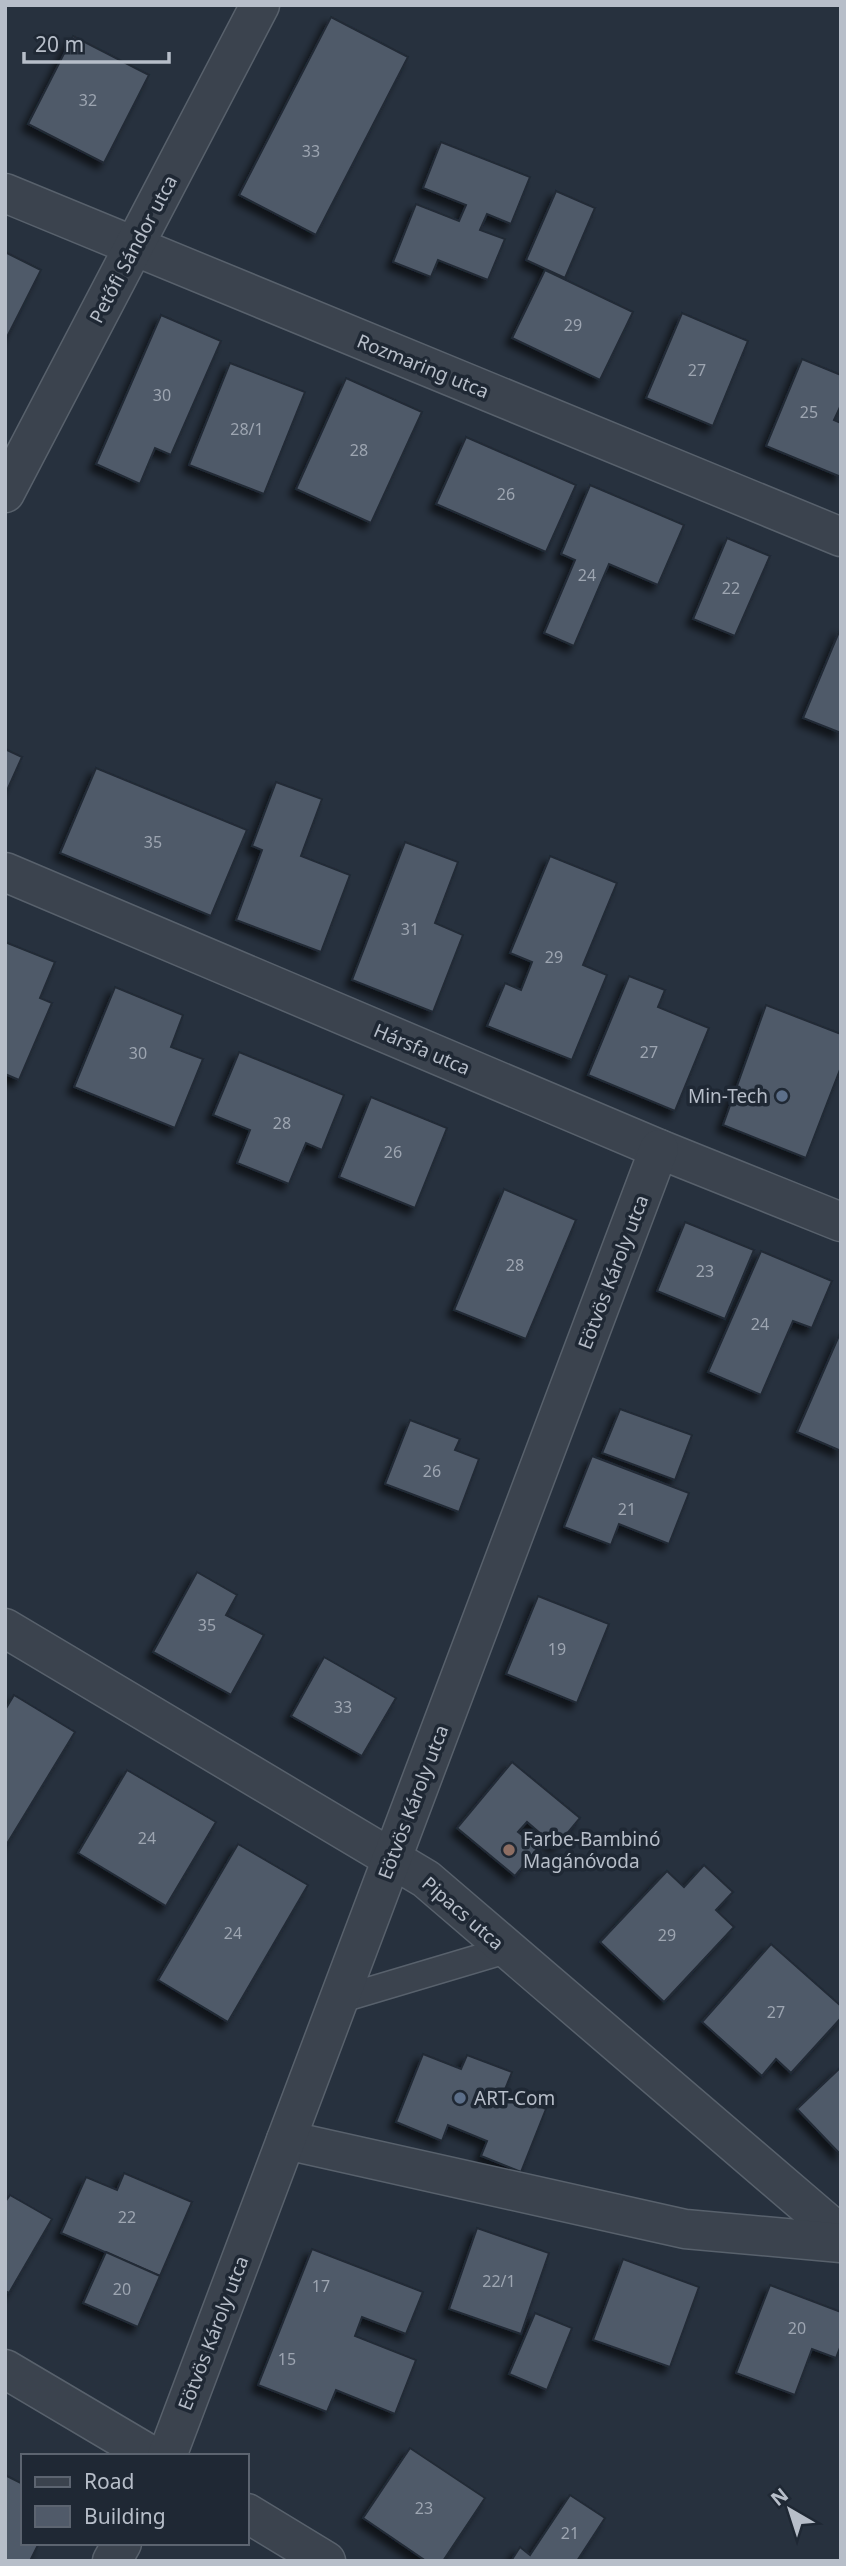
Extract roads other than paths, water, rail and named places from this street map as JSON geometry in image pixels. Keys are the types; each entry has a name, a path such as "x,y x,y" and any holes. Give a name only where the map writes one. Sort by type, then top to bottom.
{"street":[{"name":"Petőfi Sándor utca","path":"5,493 260,5"},
{"name":"Rozmaring utca","path":"5,193 133,248 841,537"},
{"name":"Hársfa utca","path":"5,872 659,1149 841,1222"},
{"name":"Eötvös Károly utca","path":"168,2454 659,1149"},
{"name":"Pipacs utca","path":"5,1628 426,1879 827,2223 841,2241"},
{"name":"Pipacs utca","path":"286,2140 685,2229 841,2241"},
{"path":"5,2369 149,2454"},
{"path":"248,2514 326,2561"},
{"path":"113,2561 121,2545"}],"lane":[{"path":"338,2000 506,1950"}],"place":[{"name":"Min-Tech","path":"782,1096"},
{"name":"Farbe-Bambinó Magánóvoda","path":"509,1850"},
{"name":"ART-Com","path":"460,2098"}]}
